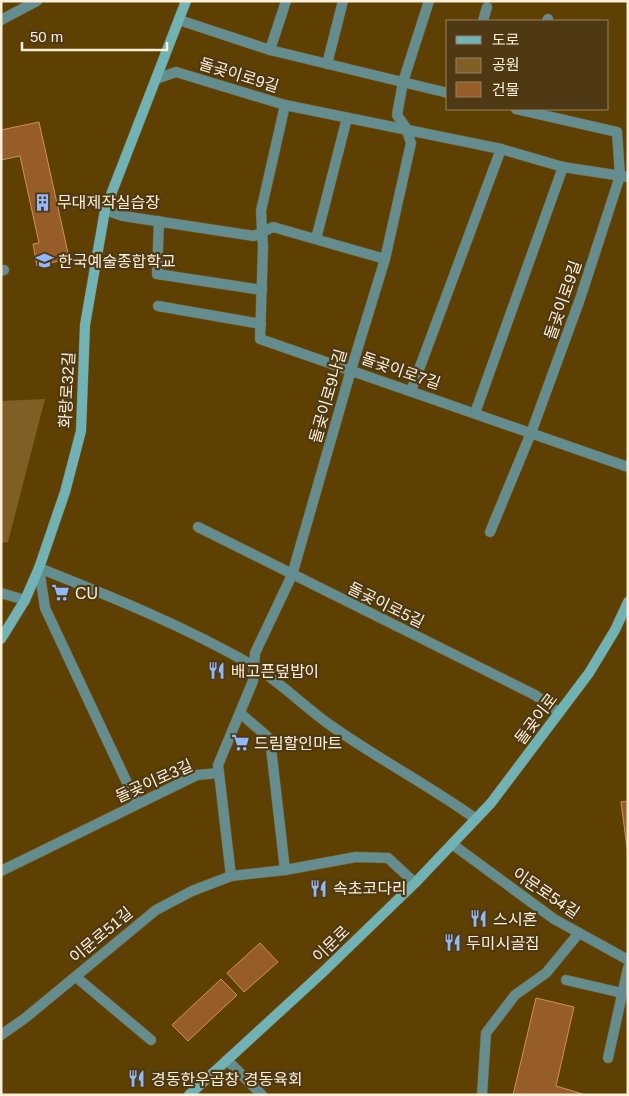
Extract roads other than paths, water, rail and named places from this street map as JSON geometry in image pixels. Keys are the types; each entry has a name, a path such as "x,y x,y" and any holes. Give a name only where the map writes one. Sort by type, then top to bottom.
{"street":[{"path":"1,20 37,1"},
{"name":"화랑로32길","path":"1,639 24,600 39,568 66,492 81,431 85,325 105,210 186,1"},
{"path":"270,50 286,1"},
{"path":"326,64 343,1"},
{"name":"돌곶이로9나길","path":"254,666 255,653 292,575 385,258 411,143 406,128 397,115 404,82 429,1"},
{"path":"484,20 487,7"},
{"path":"179,20 270,50 446,92"},
{"name":"돌곶이로9길","path":"156,78 176,72 285,105 406,128 501,149 563,167 624,177 531,433"},
{"name":"돌곶이로9길","path":"261,324 261,211 285,105"},
{"path":"527,110 617,132 624,177"},
{"path":"316,239 347,118"},
{"path":"412,391 501,149"},
{"path":"475,413 563,167"},
{"path":"105,210 123,216 254,236 273,227 385,258"},
{"path":"159,221 157,274 262,290"},
{"path":"158,306 261,324"},
{"name":"돌곶이로7길","path":"261,324 260,339 628,467"},
{"path":"490,532 531,433"},
{"name":"돌곶이로5길","path":"198,527 535,695 560,713"},
{"path":"39,568 136,606 209,641 254,666 332,727 476,818"},
{"name":"화랑로32길","path":"39,568 45,608 136,804"},
{"path":"1,593 24,600"},
{"name":"돌곶이로","path":"452,844 491,803 560,713 592,668 615,630 628,602"},
{"name":"돌곶이로3길","path":"1,871 197,775 219,772 218,765 254,681 254,666"},
{"path":"240,713 270,739 285,870"},
{"path":"219,772 231,876"},
{"name":"이문로","path":"191,1094 323,972 415,883 452,844"},
{"name":"이문로54길","path":"452,844 554,919 628,960"},
{"name":"이문로51길","path":"1,1034 24,1019 156,910 192,891 231,876 285,870 356,857 388,858 415,883"},
{"path":"482,1095 486,1033 515,994 546,973 579,933"},
{"path":"608,1058 628,968"},
{"path":"76,977 152,1040"},
{"path":"566,980 622,993"},
{"path":"227,1060 262,1095"}],"place":[{"name":"무대제작실습장","path":"43,202"},
{"name":"한국예술종합학교","path":"44,261"},
{"name":"CU","path":"61,593"},
{"name":"배고픈덮밥이","path":"217,671"},
{"name":"드림할인마트","path":"240,743"},
{"name":"속초코다리","path":"319,888"},
{"name":"스시혼","path":"479,919"},
{"name":"두미시골집","path":"452,943"},
{"name":"경동한우곱창 경동육회","path":"137,1079"}]}
